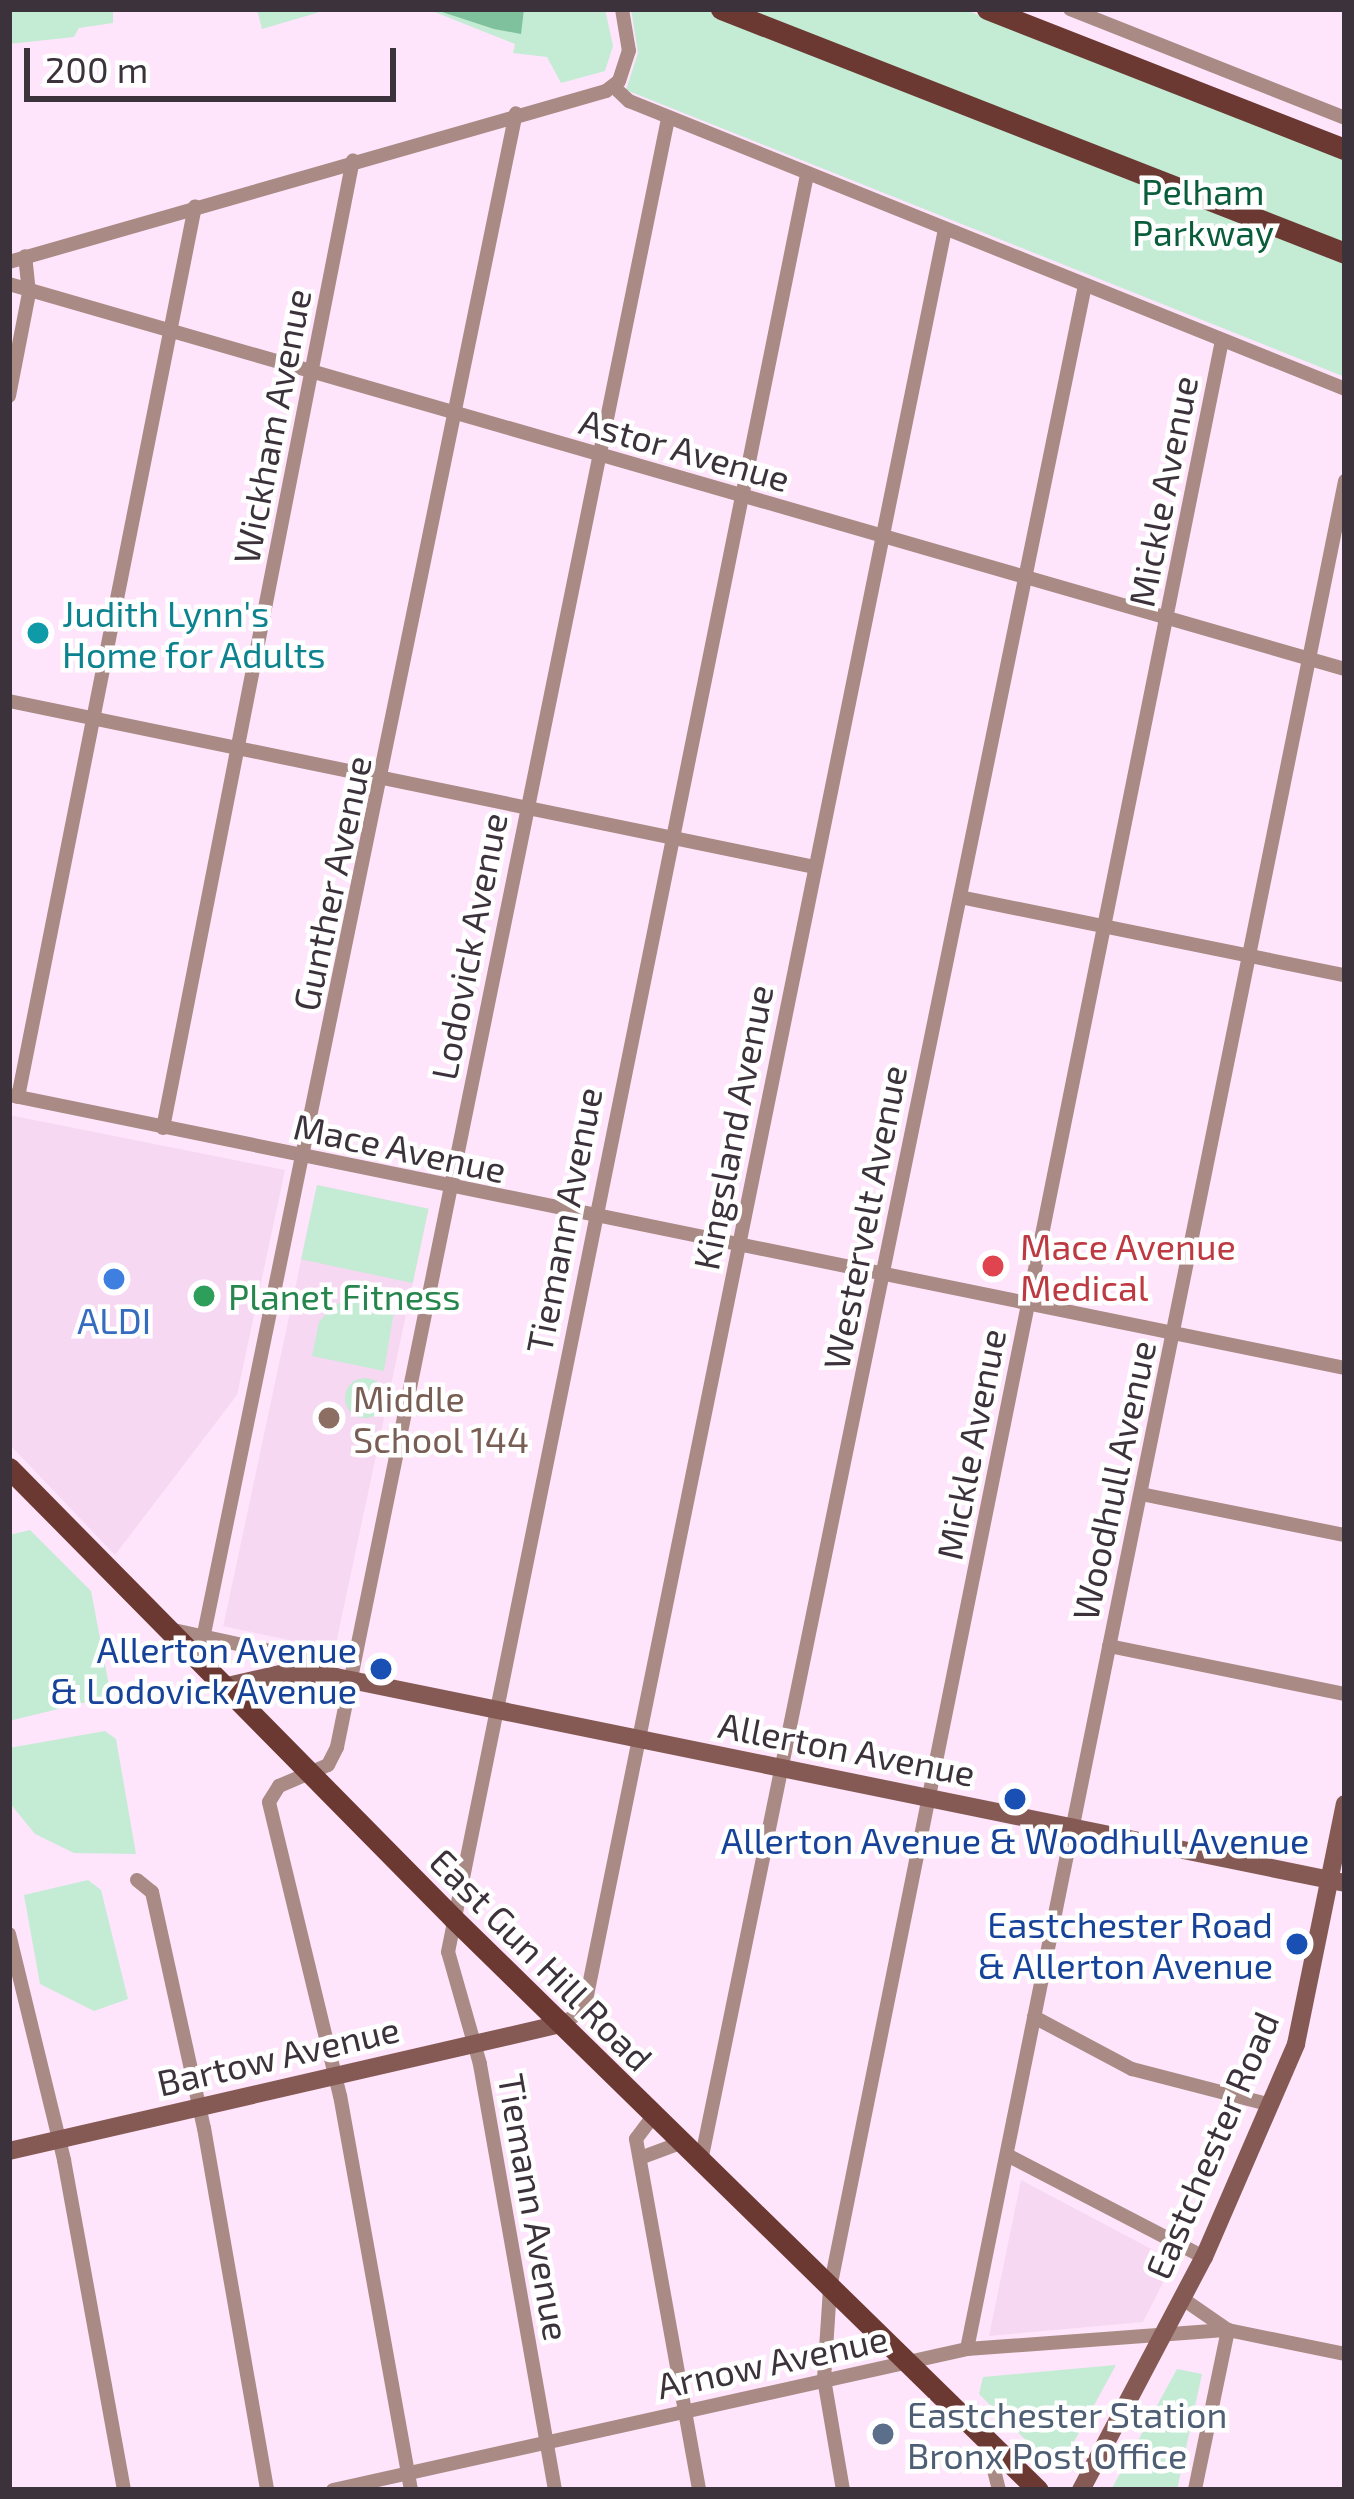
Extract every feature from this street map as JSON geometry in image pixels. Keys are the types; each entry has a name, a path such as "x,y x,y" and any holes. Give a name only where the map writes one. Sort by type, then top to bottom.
{"main road":[{"path":"721,9 1345,253"},
{"path":"986,9 1345,149"},
{"name":"East Gun Hill Road","path":"9,1468 453,1918 1037,2490"},
{"name":"Allerton Avenue","path":"223,1687 284,1673 343,1679 1337,1881"},
{"name":"Eastchester Road","path":"1081,2490 1204,2257 1297,2044 1337,1881 1345,1804"},
{"name":"Bartow Avenue","path":"9,2151 561,2024"}],"street":[{"path":"614,87 629,50 622,9"},
{"path":"1070,9 1345,118"},
{"path":"9,262 614,87 668,118 1345,389"},
{"name":"Gunther Avenue","path":"198,1663 383,780 516,113"},
{"name":"Lodovick Avenue","path":"309,1774 333,1756 343,1679 450,1190 668,118"},
{"name":"Wickham Avenue","path":"163,1128 353,160"},
{"name":"Tiemann Avenue","path":"555,2490 473,2043 448,1952 807,174"},
{"path":"13,1096 94,719 195,206"},
{"name":"Kingsland Avenue","path":"561,2024 584,2010 945,229"},
{"path":"9,396 29,293 25,256"},
{"name":"Astor Avenue","path":"9,284 1345,669"},
{"name":"Westervelt Avenue","path":"701,2161 1085,285"},
{"name":"Mickle Avenue","path":"843,2490 824,2379 830,2288 1222,340"},
{"name":"Woodhull Avenue","path":"967,2349 1345,481"},
{"path":"9,701 815,867"},
{"path":"960,897 1345,975"},
{"name":"Mace Avenue","path":"13,1096 450,1190 1345,1368"},
{"path":"1141,1494 1345,1535"},
{"name":"Allerton Avenue","path":"165,1628 307,1659 343,1679"},
{"path":"1109,1646 1345,1694"},
{"path":"309,1774 279,1786 268,1802 335,2075 411,2490"},
{"path":"137,1880 152,1892 198,2107 267,2490"},
{"path":"9,1934 59,2139 124,2490"},
{"path":"1034,2018 1132,2069 1271,2105"},
{"path":"654,2115 636,2139 699,2490"},
{"path":"640,2158 682,2143"},
{"path":"1007,2155 1204,2257"},
{"name":"Arnow Avenue","path":"1183,2299 1228,2330"},
{"path":"1195,2490 1228,2330"},
{"name":"Arnow Avenue","path":"333,2490 967,2349 1163,2339 1228,2330 1345,2354"},
{"path":"987,2441 999,2490"}],"shaded area":[{"path":"9,1115 285,1170 237,1395 115,1555 9,1444"},
{"name":"Middle School 144","path":"317,1185 429,1209 335,1650 223,1626"},
{"path":"1021,2180 1174,2261 1143,2322 989,2336"}],"green space":[{"path":"126,9 113,11 113,23 79,28 74,37 9,44 9,12"},
{"path":"257,9 330,9 262,29"},
{"path":"427,9 605,9 613,46 605,71 561,83 547,57 513,53 515,44"},
{"path":"433,9 524,9 521,34 494,29"},
{"name":"Pelham Parkway","path":"631,9 963,9 1345,158 1345,377 626,90 638,53"},
{"path":"317,1185 429,1209 413,1283 301,1259"},
{"path":"357,1298 395,1305 384,1371 312,1356 319,1322 333,1305"},
{"path":"365,1378 379,1384 385,1398 379,1412 365,1418 351,1412 345,1398 351,1384"},
{"path":"30,1530 91,1591 111,1696 9,1721 9,1535"},
{"path":"105,1731 116,1739 136,1854 74,1853 35,1834 9,1802 9,1748"},
{"path":"88,1880 101,1890 128,1999 94,2011 40,1984 24,1895"},
{"path":"1116,2365 1063,2462 1048,2462 979,2394 983,2377"},
{"path":"1177,2369 1202,2374 1177,2490 1111,2490"}],"place":[{"name":"Judith Lynn's Home for Adults","path":"38,633"},
{"name":"Mace Avenue Medical","path":"993,1266"},
{"name":"ALDI","path":"114,1279"},
{"name":"Planet Fitness","path":"204,1296"},
{"name":"Middle School 144","path":"329,1418"},
{"name":"Allerton Avenue & Lodovick Avenue","path":"381,1669"},
{"name":"Allerton Avenue & Woodhull Avenue","path":"1015,1799"},
{"name":"Eastchester Road & Allerton Avenue","path":"1297,1944"},
{"name":"Eastchester Station Bronx Post Office","path":"883,2434"}]}
